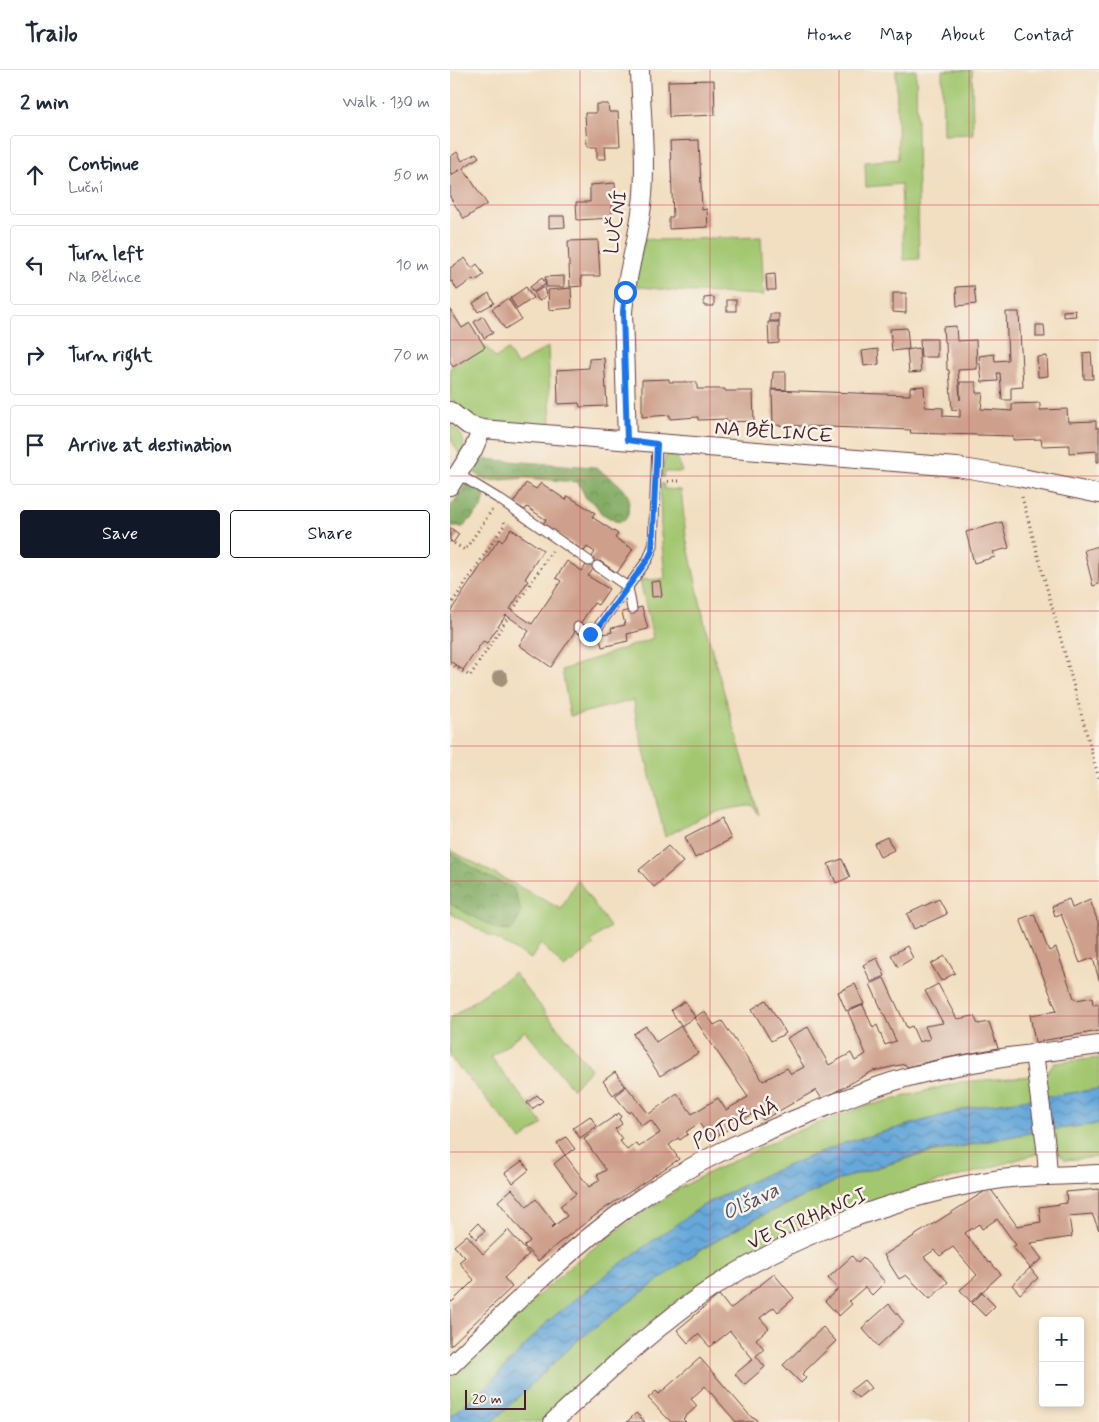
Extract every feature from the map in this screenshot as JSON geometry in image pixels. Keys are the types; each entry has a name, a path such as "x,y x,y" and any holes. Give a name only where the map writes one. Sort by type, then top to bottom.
{"street":[{"name":"LUČNÍ","path":"627,440 623,312 643,196 640,70"},
{"name":"NA BĚLINCE","path":"450,411 468,425 482,429 957,467 1018,477 1099,494"},
{"path":"454,480 473,450 482,429"},
{"name":"POTOČNÁ","path":"450,1366 570,1252 635,1202 703,1160 754,1136 874,1087 946,1068 1034,1053 1099,1045"},
{"path":"1034,1053 1048,1175"},
{"name":"VE STRHANCI","path":"553,1422 636,1346 694,1300 741,1270 787,1246 871,1212 983,1182 1048,1175 1099,1174"}],"lane":[{"path":"578,627 588,633 594,632 648,559 653,546 657,444"},
{"path":"454,480 500,499 628,587 632,609"}],"path":[{"path":"1018,477 1026,515 1099,779"},
{"path":"450,541 465,550 500,499"},
{"path":"450,606 505,524 500,499"},
{"path":"513,610 559,540"},
{"path":"450,663 470,676 507,619"}],"green space":[{"path":"896,70 916,70 919,259 904,260 901,184 866,187 865,162 898,159"},
{"path":"942,70 972,70 973,134 943,135"},
{"path":"761,237 764,295 675,291 634,286 644,238 656,240"},
{"path":"486,346 495,358 508,350 517,365 548,347 551,426 477,420 464,412 450,399 450,368"},
{"path":"450,424 463,438 464,447 461,457 450,438"},
{"path":"669,454 676,454 682,472 665,472 664,477 661,477 665,457"},
{"path":"480,459 594,467 624,489 629,498 628,515 625,520 620,522 601,513 595,504 586,498 578,482 525,478 488,481 480,478 474,472"},
{"path":"466,484 480,488 485,496 482,508 463,527 450,527 450,508"},
{"path":"660,484 664,484 664,489 681,490 686,537 706,629 759,815 752,805 723,810 700,818 665,837 636,718 634,700 570,716 562,670 653,638 640,580 665,579 661,533"},
{"path":"450,850 561,909 577,879 610,927 591,941 594,945 564,968 541,943 531,959 450,913"},
{"path":"450,853 486,876 513,888 519,905 520,915 510,931 499,930 450,904"},
{"path":"514,973 591,1069 573,1089 525,1031 491,1057 543,1124 521,1140 450,1057 450,1018"},
{"path":"1099,1058 1099,1089 973,1107 844,1143 764,1175 702,1206 450,1417 450,1380 496,1334 574,1263 620,1228 680,1188 789,1134 863,1107 961,1082 1045,1075 1055,1063"},
{"path":"1099,1124 1099,1157 1065,1160 1053,1149 933,1183 794,1231 743,1259 675,1302 603,1362 540,1422 492,1422 595,1324 699,1251 755,1219 841,1179 916,1156 1039,1131"}],"water":[{"name":"Olšava","path":"1099,1089 1099,1124 1039,1131 916,1155 841,1179 754,1219 698,1251 578,1340 492,1422 450,1422 450,1417 491,1382 548,1321 613,1269 702,1206 764,1175 844,1143 973,1107"}],"building":[{"path":"714,80 715,115 669,117 668,81"},
{"path":"596,104 608,104 609,112 618,112 620,146 605,146 606,159 597,159 597,147 587,147 585,113 596,113"},
{"path":"699,140 702,210 707,209 708,227 669,229 669,217 673,217 670,141"},
{"path":"457,152 462,161 476,153 479,157 463,168 487,204 464,219 450,197 450,177 460,170 450,174 450,157"},
{"path":"615,183 616,205 612,205 612,218 577,220 576,202 590,202 590,185"},
{"path":"549,216 564,216 565,227 549,228"},
{"path":"598,240 600,276 581,276 582,286 570,287 568,241"},
{"path":"465,258 472,268 477,264 484,275 475,281 473,279 457,290 452,281 450,282 450,268"},
{"path":"775,274 776,290 767,290 766,275"},
{"path":"564,276 564,287 546,287 545,277"},
{"path":"542,278 546,284 533,292 530,287"},
{"path":"974,286 976,304 957,306 956,287"},
{"path":"526,287 533,298 517,309 510,298"},
{"path":"544,287 546,296 539,301 534,293"},
{"path":"571,288 572,308 549,310 548,290"},
{"path":"489,293 494,303 478,312 473,303"},
{"path":"893,293 906,293 906,313 893,312"},
{"path":"714,297 714,306 704,306 704,298"},
{"path":"508,298 521,319 505,329 492,309"},
{"path":"727,300 736,300 736,311 727,311"},
{"path":"450,309 462,328 470,323 485,347 453,367 450,361"},
{"path":"1075,310 1076,316 1063,317 1063,311"},
{"path":"1006,312 1019,312 1023,387 1011,388 1011,400 1002,400 1000,373 997,373 998,381 982,382 979,356 994,354 995,361 1008,360"},
{"path":"770,314 779,314 779,321 770,321"},
{"path":"483,316 493,333 484,338 474,322"},
{"path":"768,322 779,322 779,343 769,344"},
{"path":"1036,325 1044,325 1045,337 1036,337"},
{"path":"956,326 957,341 976,340 977,369 958,370 960,400 960,382 976,382 976,393 983,393 981,409 1012,411 1012,404 1040,403 1040,410 1067,409 1068,422 1096,421 1096,428 1099,428 1099,462 1097,462 1097,451 1069,453 1069,445 1042,446 1041,439 1013,440 1013,436 910,433 911,430 773,425 772,390 910,395 910,387 924,386 925,407 943,408 943,416 960,417 960,409 952,410 943,327"},
{"path":"907,328 909,349 892,351 890,329"},
{"path":"920,339 937,339 937,357 921,357"},
{"path":"919,348 921,372 909,373 907,350"},
{"path":"878,349 879,364 864,366 862,351"},
{"path":"1091,352 1093,379 1084,379 1083,353"},
{"path":"1047,356 1048,376 1038,377 1037,357"},
{"path":"604,358 607,406 580,407 579,403 558,404 557,370 589,368 589,359"},
{"path":"773,372 786,372 786,390 772,389"},
{"path":"669,379 669,382 697,382 697,389 753,391 754,421 698,420 698,417 670,419 670,415 642,417 642,380"},
{"path":"526,483 536,489 541,483 566,500 568,496 595,513 592,517 618,534 615,538 633,549 617,573 600,561 588,576 609,589 598,605 594,603 551,667 519,645 529,631 506,615 487,643 483,641 463,670 450,661 450,612 499,539 502,542 511,529 543,550 525,579 528,581 510,609 532,624 561,581 556,578 567,561 582,571 595,552 587,547 584,551 557,535 542,525 546,520 527,507 525,510 513,503"},
{"path":"1002,522 1009,548 993,552 995,557 974,563 966,532"},
{"path":"450,528 459,534 453,543 450,540"},
{"path":"1099,546 1099,584 1093,586 1084,550"},
{"path":"660,581 662,596 652,597 651,582"},
{"path":"642,607 648,629 627,634 628,641 602,647 599,635 612,632 611,628 625,625 622,612"},
{"path":"721,818 731,839 695,858 685,837"},
{"path":"887,837 894,850 880,857 874,843"},
{"path":"668,846 683,862 654,887 639,870"},
{"path":"842,859 850,877 836,883 828,864"},
{"path":"939,899 947,914 914,929 907,914"},
{"path":"1069,899 1072,908 1090,900 1099,925 1099,980 1093,958 1080,963 1061,914 1055,916 1052,906"},
{"path":"1034,914 1049,951 1056,948 1074,998 1077,1000 1092,997 1093,1005 1099,1004 1099,1031 1035,1042 1030,1015 1057,1011 1020,919"},
{"path":"907,946 913,958 898,967 891,955"},
{"path":"945,956 955,973 941,981 931,964"},
{"path":"877,958 885,976 871,982 863,965"},
{"path":"884,978 907,1028 912,1026 919,1042 930,1039 925,1026 943,1023 925,991 938,984 957,1019 974,1016 978,1024 989,1022 998,1048 907,1067 905,1064 873,1071 822,1099 816,1090 763,1120 757,1111 711,1140 699,1123 686,1132 688,1134 680,1140 678,1138 669,1145 679,1159 604,1209 538,1261 524,1246 530,1241 498,1201 512,1189 527,1207 536,1199 555,1224 551,1228 567,1216 560,1206 576,1194 554,1164 565,1155 589,1187 600,1180 597,1175 606,1170 584,1139 600,1126 619,1113 621,1117 619,1119 622,1124 615,1129 622,1139 620,1141 627,1150 636,1143 639,1147 660,1133 651,1120 641,1126 631,1111 629,1113 615,1096 626,1086 649,1114 677,1093 692,1114 718,1098 726,1110 748,1097 694,1018 704,1011 714,1025 722,1021 763,1081 787,1068 791,1074 804,1067 787,1038 808,1027 829,1065 851,1053 855,1061 866,1054 848,1012 863,1005 873,1028 877,1025 885,1045 896,1041 870,984"},
{"path":"855,984 864,1004 846,1011 838,992"},
{"path":"766,1000 786,1033 771,1041 752,1009"},
{"path":"685,1001 695,1017 681,1026 671,1010"},
{"path":"646,1026 656,1042 681,1026 698,1053 660,1076 633,1034"},
{"path":"615,1072 625,1086 613,1095 603,1081"},
{"path":"537,1095 543,1101 532,1109 527,1103"},
{"path":"590,1116 597,1126 580,1138 573,1128"},
{"path":"566,1137 575,1149 565,1155 557,1143"},
{"path":"522,1161 529,1170 513,1183 505,1173"},
{"path":"990,1188 1017,1226 1041,1222 1039,1207 1067,1203 1066,1192 1099,1189 1099,1230 1092,1214 1069,1216 1072,1237 1030,1243 1042,1259 1030,1268 1013,1247 1016,1245 997,1219 982,1229 979,1224 965,1233 989,1263 1001,1274 971,1302 960,1290 977,1275 953,1247 940,1256 934,1250 924,1257 948,1282 930,1299 906,1275 899,1279 884,1255"},
{"path":"478,1223 485,1231 476,1239 470,1231"},
{"path":"508,1230 529,1254 504,1278 512,1287 450,1346 450,1300 452,1302 474,1280 459,1262 465,1257 454,1246 467,1235 483,1254"},
{"path":"852,1256 858,1263 863,1258 885,1282 872,1295 865,1287 849,1301 852,1304 839,1316 825,1301 838,1289 828,1278"},
{"path":"1030,1268 1038,1278 1020,1294 1012,1285"},
{"path":"774,1274 794,1298 778,1312 774,1307 760,1318 769,1328 756,1339 764,1349 756,1356 765,1367 744,1385 735,1374 753,1359 730,1331 710,1347 698,1334 688,1343 677,1330 719,1295 730,1309"},
{"path":"982,1293 995,1306 985,1316 972,1303"},
{"path":"889,1304 904,1322 878,1346 862,1328"},
{"path":"823,1327 836,1341 802,1374 806,1378 801,1383 783,1365"},
{"path":"700,1358 752,1418 754,1417 758,1422 736,1422 705,1386 691,1399 697,1406 683,1419 686,1422 671,1422 648,1398 656,1391 659,1394"},
{"path":"864,1380 871,1388 858,1398 851,1390"},
{"path":"636,1413 645,1422 627,1422"}],"route":[{"path":"590,634 598,628 648,559 652,551 653,542 657,444 627,440 623,312 625,292"}]}
